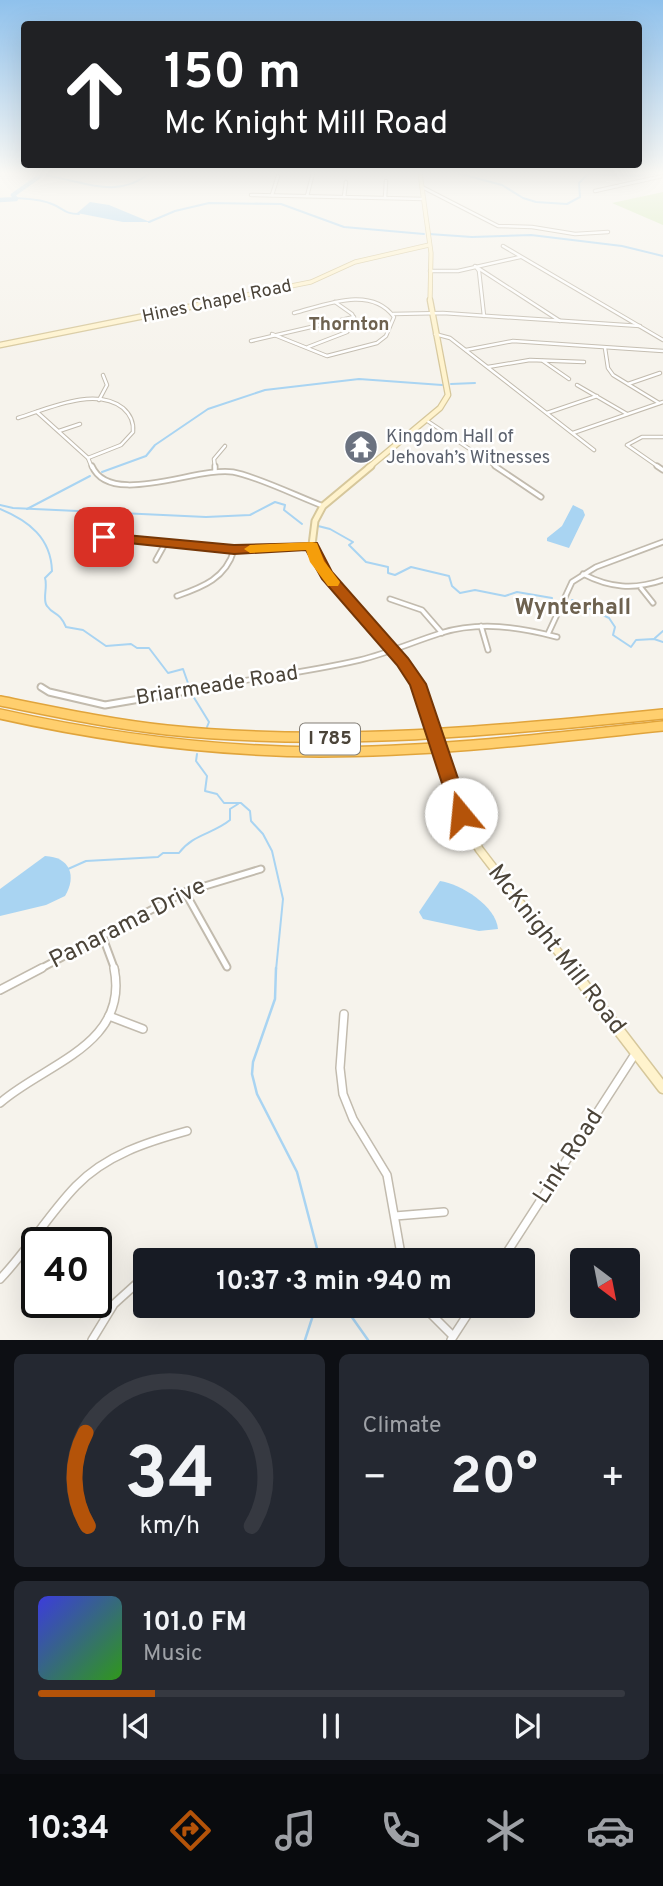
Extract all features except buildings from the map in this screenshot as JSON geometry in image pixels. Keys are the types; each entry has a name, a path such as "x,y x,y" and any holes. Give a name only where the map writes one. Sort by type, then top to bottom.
{"highway":[{"name":"I 785","path":"0,701 71,717 148,729 296,739 419,736 663,714"},
{"name":"I 785","path":"0,714 64,728 142,740 281,751 421,748 663,726"}],"street":[{"path":"394,652 317,562 312,546 313,524 323,506 426,420 443,404 448,395 431,313 428,236"},
{"name":"Hines Chapel Road","path":"0,345 311,282 351,263 429,245"},
{"path":"503,246 663,340"},
{"path":"430,271 454,271 521,257"},
{"path":"475,266 479,271 484,316"},
{"path":"475,266 561,321"},
{"path":"365,300 368,295"},
{"path":"293,313 334,302 365,300 383,305 393,314 431,313 640,326"},
{"path":"308,347 351,330 356,322 354,317 334,302"},
{"path":"272,334 281,341 308,347 327,356 364,348 383,339 393,320 393,314"},
{"path":"251,341 354,317"},
{"path":"435,334 447,335 594,450"},
{"path":"466,350 513,341 663,351"},
{"path":"605,348 610,372 662,402"},
{"path":"543,360 569,379"},
{"path":"488,367 515,361 584,362"},
{"path":"627,384 660,373"},
{"path":"99,400 107,385 103,375"},
{"path":"577,385 627,414"},
{"path":"547,413 598,396"},
{"path":"18,418 73,401 99,400 123,408 134,425 133,432 121,445 89,458"},
{"path":"573,433 662,402"},
{"path":"37,412 89,458 99,477 116,484 153,485 193,473 215,471 247,476 323,506"},
{"path":"426,420 541,497"},
{"path":"59,431 80,424"},
{"path":"663,438 642,438 627,445 663,470"},
{"path":"215,471 215,459 225,446"},
{"path":"654,465 663,461"},
{"path":"104,537 234,550 312,546"},
{"path":"156,560 166,542"},
{"path":"548,634 572,582 583,574 663,542"},
{"path":"177,596 217,578 230,563 234,550"},
{"path":"583,574 608,587 641,588 663,580"},
{"path":"641,588 653,603"},
{"path":"390,599 422,610 442,633"},
{"path":"481,626 488,650"},
{"name":"Briarmeade Road","path":"41,687 49,692 105,705 318,669 394,652 442,633 481,626 523,628 557,637"},
{"name":"McKnight Mill Road","path":"394,652 418,684 461,814 479,849 663,1088"},
{"name":"Panarama Drive","path":"0,990 185,892 261,869"},
{"path":"185,892 227,967"},
{"path":"0,1103 13,1091 84,1048 109,1016 117,987 117,969 102,935"},
{"path":"344,1014 340,1059 343,1096 353,1119 383,1164 392,1191 400,1248"},
{"path":"109,1016 143,1030"},
{"name":"Link Road","path":"510,1248 636,1054"},
{"path":"0,1279 33,1244 66,1197 106,1161 140,1144 187,1131"},
{"path":"395,1216 444,1212"},
{"path":"92,1340 101,1320 121,1295 133,1286"},
{"path":"434,1318 452,1338 465,1318"}],"water":[{"path":"573,505 583,510 585,515 569,548 547,541 547,538 562,526"},
{"path":"45,856 60,860 69,869 69,889 65,896 46,905 0,916 0,889"},
{"path":"440,881 467,891 484,904 496,920 498,929 479,931 423,919 419,912"}],"waterway":[{"path":"451,236 515,236"},
{"path":"535,236 622,246 663,256"},
{"path":"102,472 146,456 155,445 208,409 265,390 359,379 442,385"},
{"path":"451,384 475,383"},
{"path":"28,509 90,476"},
{"path":"28,509 206,517 250,515 275,502 285,505 284,510 302,524"},
{"path":"0,505 28,509"},
{"path":"0,509 29,525 43,540 51,559 52,571 45,578 46,603 66,627 83,630 106,646 131,644 137,648 149,648 168,673 183,669 189,686"},
{"path":"318,526 330,529 353,542 349,545 366,562 388,567 388,573 395,575 411,567 449,576 452,586 460,593 475,590 505,596 517,592 552,598"},
{"path":"572,600 609,618 615,627 613,635 631,647 636,640 654,639 663,642"},
{"path":"655,638 663,631"},
{"path":"193,696 209,722 207,727"},
{"path":"197,754 196,761 207,776 205,791 217,794 224,803 241,803 250,811 251,821 263,834 272,851 283,899 276,970"},
{"path":"68,869 86,861 158,857 163,853 179,853 190,842 230,820 230,809 238,804"},
{"path":"276,968 275,999 253,1062 252,1074 257,1094 297,1172 317,1248"},
{"path":"305,1340 312,1318"},
{"path":"352,1318 368,1340"}],"slow traffic":[{"path":"250,549 312,546 321,569 333,582"}],"place":[{"name":"Kingdom Hall of Jehovah’s Witnesses","path":"361,447"}],"district":[{"name":"Thornton","path":"349,325"},
{"name":"Wynterhall","path":"573,608"}],"route":[{"path":"104,537 234,550 312,546 317,562 327,576 403,662 418,684 461,814"}]}
